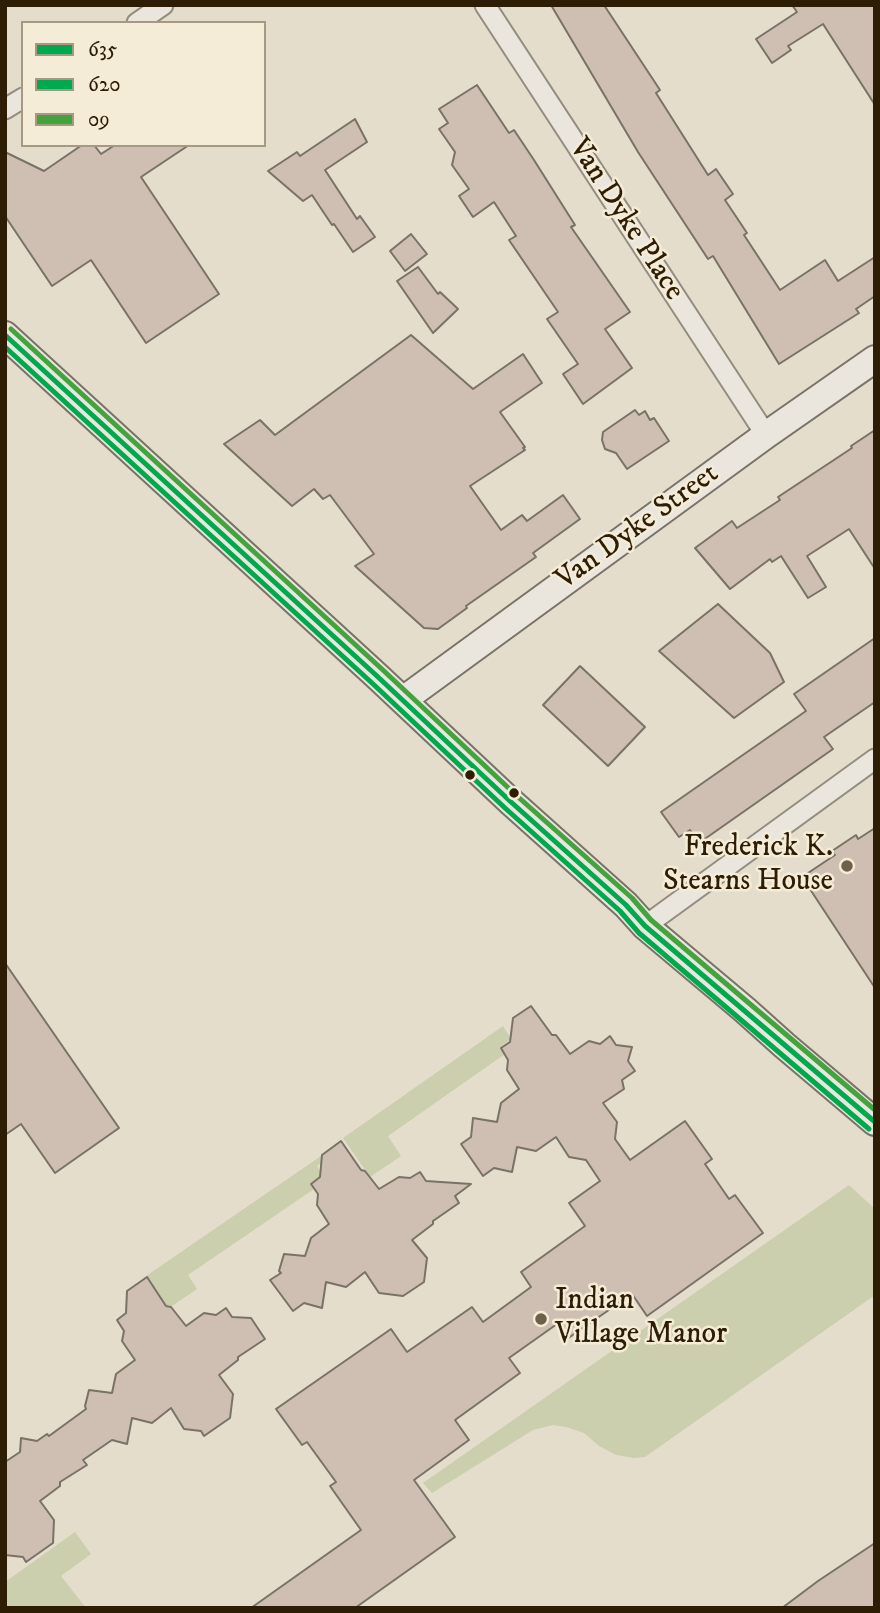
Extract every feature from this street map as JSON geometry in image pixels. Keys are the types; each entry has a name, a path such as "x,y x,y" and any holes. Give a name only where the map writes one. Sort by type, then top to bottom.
{"main road":[{"path":"5,335 626,905 645,926 875,1122"},
{"name":"Van Dyke Street","path":"403,700 766,435 875,359"}],"street":[{"path":"140,21 163,5"},
{"name":"Van Dyke Place","path":"485,5 766,435"},
{"path":"5,109 21,99"},
{"path":"645,926 875,759"}],"green space":[{"path":"503,1026 511,1039 500,1047 505,1054 388,1136 401,1156 370,1177 343,1138"},
{"path":"321,1156 324,1161 317,1166 322,1175 310,1183 314,1189 188,1275 197,1289 172,1306 166,1305 146,1276"},
{"path":"849,1185 875,1209 875,1295 645,1457 616,1455 599,1446 584,1433 553,1425 533,1430 432,1493 423,1483"},
{"path":"75,1532 91,1554 61,1576 86,1608 5,1608 5,1582"}],"building":[{"path":"551,5 604,5 660,90 656,93 708,175 716,169 733,194 725,200 780,290 825,260 838,281 875,257 875,296 856,309 859,313 779,364 713,256 708,259 638,152"},
{"path":"792,5 875,5 875,105 823,24 788,46 791,50 772,63 756,39 797,12"},
{"path":"477,85 509,133 514,130 575,225 571,227 630,312 605,329 632,368 583,404 563,374 578,364 547,319 558,312 509,240 516,236 494,202 473,217 459,196 469,189 452,165 455,152 439,129 448,123 439,109"},
{"path":"355,119 367,142 325,170 357,219 360,216 375,237 353,252 312,195 303,201 268,171 297,152 300,156"},
{"path":"79,147 96,147 101,154 112,147 186,147 141,177 219,294 146,343 91,260 52,286 5,216 5,152 44,171"},
{"path":"411,234 427,254 405,271 390,251"},
{"path":"418,267 438,294 440,292 458,309 433,333 397,281"},
{"path":"411,335 473,389 523,354 542,383 500,412 525,450 470,486 501,530 522,515 527,521 563,495 580,519 533,553 536,557 438,629 424,628 355,566 374,554 330,495 323,499 314,489 292,506 224,444 260,420 275,435"},
{"path":"635,410 639,415 645,411 650,420 654,418 669,441 627,469 616,453 605,449 603,432"},
{"path":"875,430 875,569 849,529 807,556 826,587 808,598 781,556 772,562 770,559 730,589 695,548 732,521 737,528 780,500 778,497"},
{"path":"718,604 770,653 784,682 734,718 659,651"},
{"path":"875,638 875,702 824,737 833,749 699,843 690,830 679,837 661,812 806,711 794,694"},
{"path":"580,666 645,727 608,766 543,705"},
{"name":"Frederick K. Stearns House","path":"875,828 875,988 802,877 835,855 832,851 856,835 858,839"},
{"path":"5,963 119,1128 55,1173 21,1124 5,1135"},
{"path":"531,1006 570,1054 589,1041 600,1044 610,1036 616,1045 632,1047 628,1061 635,1071 622,1080 624,1089 603,1103 617,1122 615,1139 630,1160 685,1121 712,1159 705,1164 729,1199 735,1195 763,1233 647,1316 632,1294 567,1339 557,1324 509,1358 520,1373 455,1420 469,1440 414,1480 455,1537 355,1608 251,1608 361,1530 330,1486 336,1482 307,1442 302,1445 276,1409 391,1329 407,1352 472,1307 483,1322 531,1287 521,1272 585,1226 569,1203 600,1181 586,1160 569,1157 556,1137 536,1151 517,1147 512,1172 494,1168 483,1176 461,1144 471,1137 473,1118 497,1122 501,1103 519,1089 507,1070 508,1060 501,1048 510,1042 513,1018"},
{"path":"341,1141 361,1170 365,1171 379,1189 399,1177 410,1178 420,1172 426,1181 471,1184 455,1196 459,1203 412,1240 427,1258 424,1282 403,1296 379,1293 365,1272 346,1287 326,1282 322,1308 304,1303 293,1311 270,1280 281,1273 279,1271 284,1254 305,1256 311,1238 329,1224 317,1205 318,1194 311,1184 320,1177 322,1155"},
{"path":"147,1277 166,1306 171,1307 186,1326 204,1313 216,1315 226,1308 232,1317 251,1318 265,1339 238,1357 238,1360 219,1375 233,1394 230,1418 204,1436 201,1431 184,1429 171,1408 152,1423 132,1418 127,1444 112,1440 83,1460 87,1465 60,1482 60,1486 40,1501 54,1520 53,1543 26,1562 23,1557 5,1555 5,1462 20,1452 21,1438 37,1441 47,1434 49,1436 86,1409 89,1390 112,1393 116,1374 135,1360 122,1341 124,1331 117,1320 126,1313 127,1291"},
{"path":"875,1543 875,1608 782,1608 818,1581"}],"transit line":[{"name":"09","path":"11,329 517,796 632,898 651,920 875,1110"},
{"name":"635","path":"5,335 626,905 645,926 875,1122"},
{"name":"620","path":"5,347 620,911 639,933 869,1129"}],"place":[{"name":"Frederick K. Stearns House","path":"847,866"},
{"name":"Indian Village Manor","path":"541,1319"}]}
